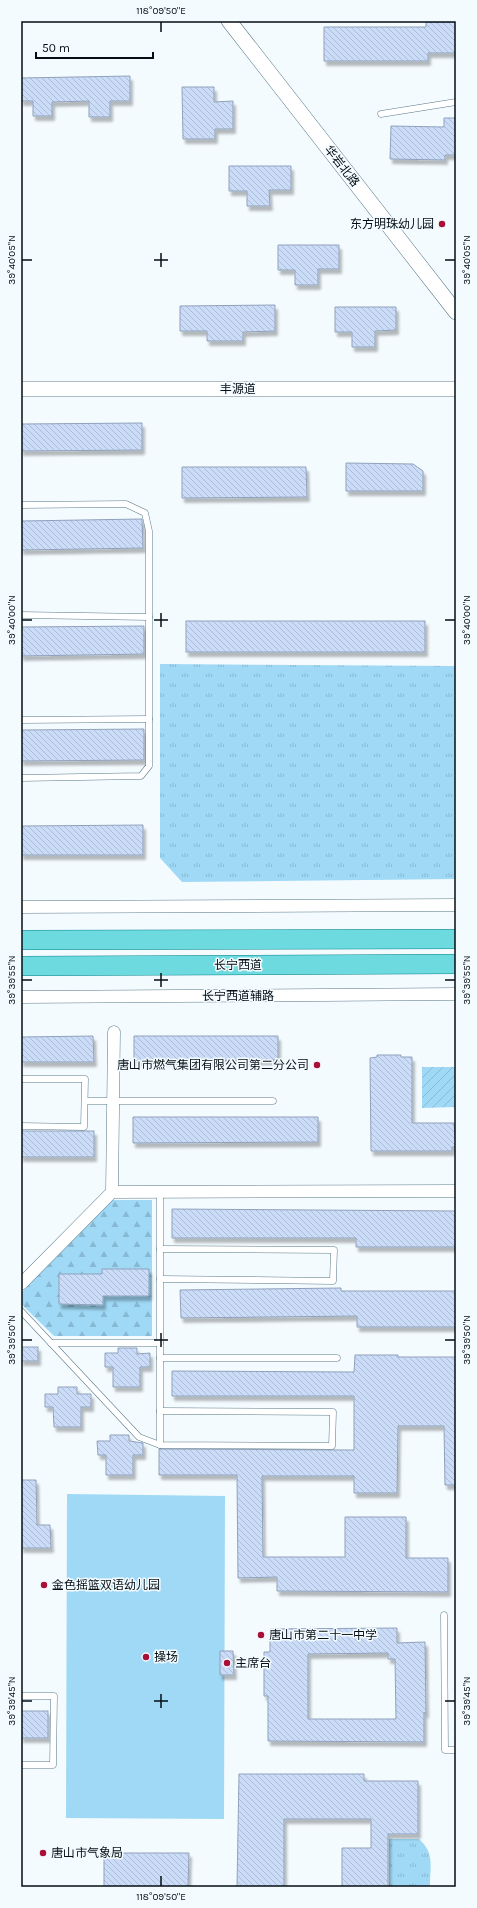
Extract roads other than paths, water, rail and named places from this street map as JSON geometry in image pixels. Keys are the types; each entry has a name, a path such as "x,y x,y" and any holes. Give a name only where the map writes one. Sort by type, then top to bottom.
{"main road":[{"path":"21,940 456,939"},
{"name":"长宁西道","path":"21,966 456,964"}],"street":[{"name":"华岩北路","path":"229,21 456,312"},
{"name":"丰源道","path":"21,389 456,389"},
{"path":"21,907 456,905"},
{"name":"长宁西道辅路","path":"21,997 456,994"},
{"path":"21,1284 112,1192 114,1032"},
{"path":"112,1192 456,1191"}],"lane":[{"path":"381,114 456,102"},
{"path":"21,504 126,504 144,513 149,531 149,766 141,776 21,778"},
{"path":"21,615 149,617"},
{"path":"21,720 149,719"},
{"path":"21,1079 85,1079 84,1127 21,1126"},
{"path":"85,1101 273,1100"},
{"path":"160,1191 160,1445"},
{"path":"160,1249 334,1250 334,1281 160,1279"},
{"path":"21,1311 140,1437 160,1445 332,1446 333,1412 160,1411"},
{"path":"51,1343 160,1343"},
{"path":"160,1358 337,1358"},
{"path":"444,1615 445,1750 456,1750"},
{"path":"21,1696 54,1696 53,1765 21,1765"}],"place":[{"name":"东方明珠幼儿园","path":"442,224"},
{"name":"唐山市燃气集团有限公司第二分公司","path":"317,1065"},
{"name":"金色摇篮双语幼儿园","path":"44,1585"},
{"name":"唐山市第二十一中学","path":"261,1635"},
{"name":"操场","path":"146,1657"},
{"name":"主席台","path":"227,1663"},
{"name":"唐山市气象局","path":"43,1853"}]}
